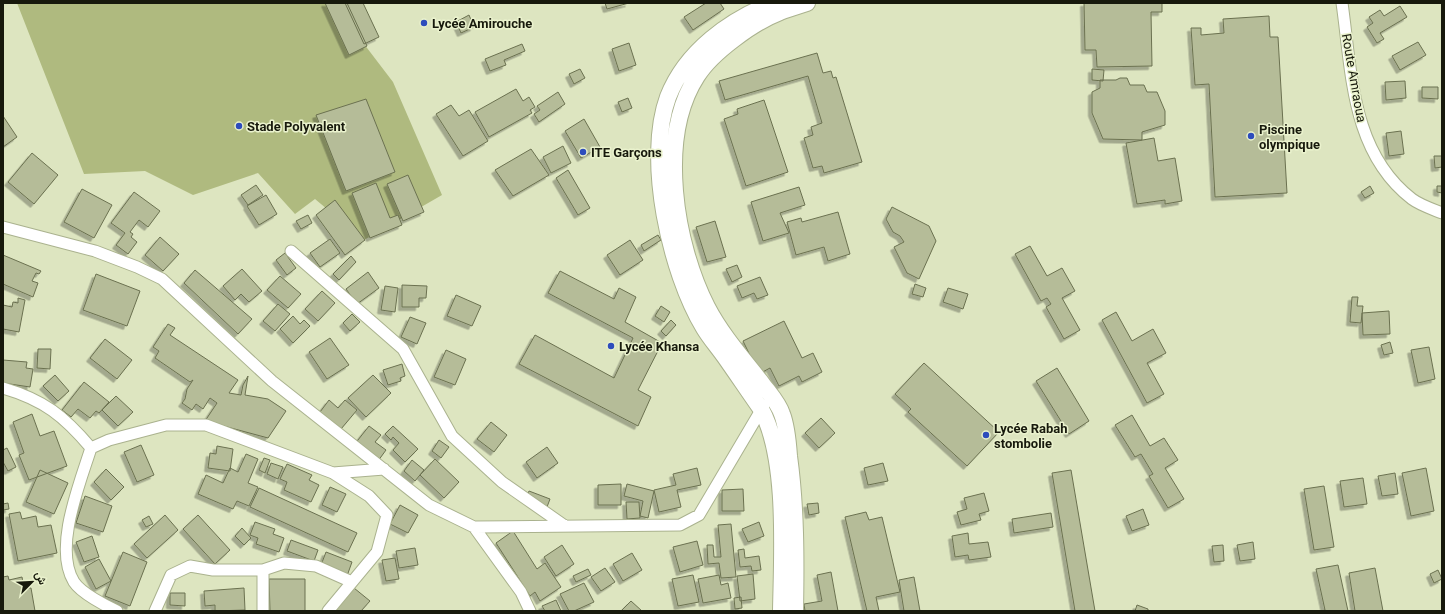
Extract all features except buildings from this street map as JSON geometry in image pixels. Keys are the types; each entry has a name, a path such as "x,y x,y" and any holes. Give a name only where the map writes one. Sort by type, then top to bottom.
{"main road":[{"path":"782,611 782,539 779,478 773,440 761,410 704,327 680,276 667,226 660,189 660,149 662,123 668,97 693,57 710,40 729,25 754,10 807,3"},
{"path":"771,7 722,49 697,75 680,114 675,145 674,176 683,237 694,277 707,308 720,329 772,396 782,414 792,477 796,542 795,611"}],"street":[{"name":"Route Amraoua","path":"1342,3 1358,113 1370,148 1388,178 1413,200 1442,213"},
{"path":"3,227 95,251 137,267 162,279 272,381 429,505 474,527 680,525 699,515 761,410 772,396"},
{"path":"291,251 403,349 452,436 502,482 566,526"},
{"path":"3,388 30,397 54,411 70,424 91,448"},
{"path":"117,611 100,604 74,582 66,557 69,520 91,448 109,440 166,425 206,425 333,473 369,496 387,515 377,552 328,611"},
{"path":"333,473 384,470"},
{"path":"474,527 521,592 530,611"},
{"path":"155,611 171,575 190,566 213,570 263,570 284,563 316,566 352,582"},
{"path":"263,570 263,611"}],"green space":[{"name":"Stade Polyvalent","path":"17,3 345,3 364,44 393,82 442,195 364,240 315,199 295,214 258,173 193,195 145,171 84,174"}],"place":[{"name":"Lycée Amirouche","path":"424,23"},
{"name":"Stade Polyvalent","path":"239,126"},
{"name":"Piscine olympique","path":"1251,136"},
{"name":"ITE Garçons","path":"583,152"},
{"name":"Lycée Khansa","path":"611,346"},
{"name":"Lycée Rabah stombolie","path":"986,435"}]}
